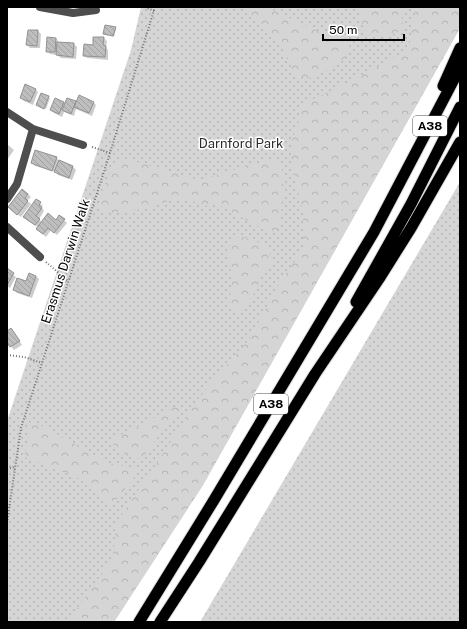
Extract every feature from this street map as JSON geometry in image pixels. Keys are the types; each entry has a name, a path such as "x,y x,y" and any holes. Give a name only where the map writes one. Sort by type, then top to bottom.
{"highway":[{"path":"400,183 460,48"},
{"name":"A38","path":"139,622 214,500 374,232 460,68"},
{"name":"A38","path":"160,622 199,562 315,374 411,204 460,107"},
{"path":"315,374 379,279 411,228 460,142"}],"street":[{"path":"40,7 73,13 96,10"},
{"path":"7,112 33,129 84,145"},
{"path":"7,199 17,184 33,129"},
{"path":"7,227 40,257"}],"path":[{"path":"145,7 154,11"},
{"name":"Erasmus Darwin Walk","path":"7,523 14,467 21,428 110,153 155,7"},
{"path":"84,145 110,153"},
{"path":"40,257 68,281"},
{"path":"7,355 24,357 42,363"},
{"path":"7,469 14,467"}],"green space":[{"name":"Darnford Park","path":"141,7 460,7 460,28 203,485 114,622 7,622 7,421 131,50"},
{"path":"240,7 269,7 278,13 316,30 342,35 350,42 347,58 322,73 305,80 295,74 282,48 258,20"},
{"path":"359,7 407,7 402,17 403,28 385,37 374,36 366,31 363,26"},
{"path":"416,7 460,7 460,28 203,485 114,622 67,622 113,559 116,523 198,399 250,338 281,280 303,250 303,211 291,166 292,141 303,104 344,85 409,48"},
{"path":"124,158 198,180 277,158 282,170 283,193 282,210 277,233 270,233 216,203 205,206 187,199 168,201 144,209 110,213 99,210 101,194 115,161"},
{"path":"460,182 460,622 200,622"},
{"path":"243,237 267,245 273,261 259,276 258,288 241,311 236,312 229,306 232,278 227,250 235,238"},
{"path":"183,403 142,459 129,457 109,441"},
{"path":"31,420 109,463 140,470 112,506 78,478 24,457"}],"building":[{"path":"105,25 116,27 113,36 103,34"},
{"path":"28,30 38,30 37,46 26,45"},
{"path":"47,37 56,38 55,52 46,52"},
{"path":"93,37 104,37 103,45 106,46 105,57 83,56 84,44 93,45"},
{"path":"57,42 74,43 73,57 56,55"},
{"path":"25,84 36,89 30,102 20,98"},
{"path":"41,93 49,96 44,109 36,105"},
{"path":"79,95 94,102 89,113 74,107"},
{"path":"55,98 64,102 59,114 50,110"},
{"path":"67,98 76,101 71,114 62,110"},
{"path":"35,150 57,157 52,171 31,163"},
{"path":"59,160 73,166 69,178 54,172"},
{"path":"22,189 28,194 25,198 28,201 17,215 8,207"},
{"path":"36,199 41,202 39,205 42,208 36,216 40,219 35,225 23,217"},
{"path":"48,213 56,220 59,215 65,219 54,233 48,228 43,234 36,229"},
{"path":"7,268 14,273 7,285"},
{"path":"29,273 36,276 29,296 13,290 17,278 26,281"},
{"path":"11,328 20,341 10,347 7,342 7,331"}]}
